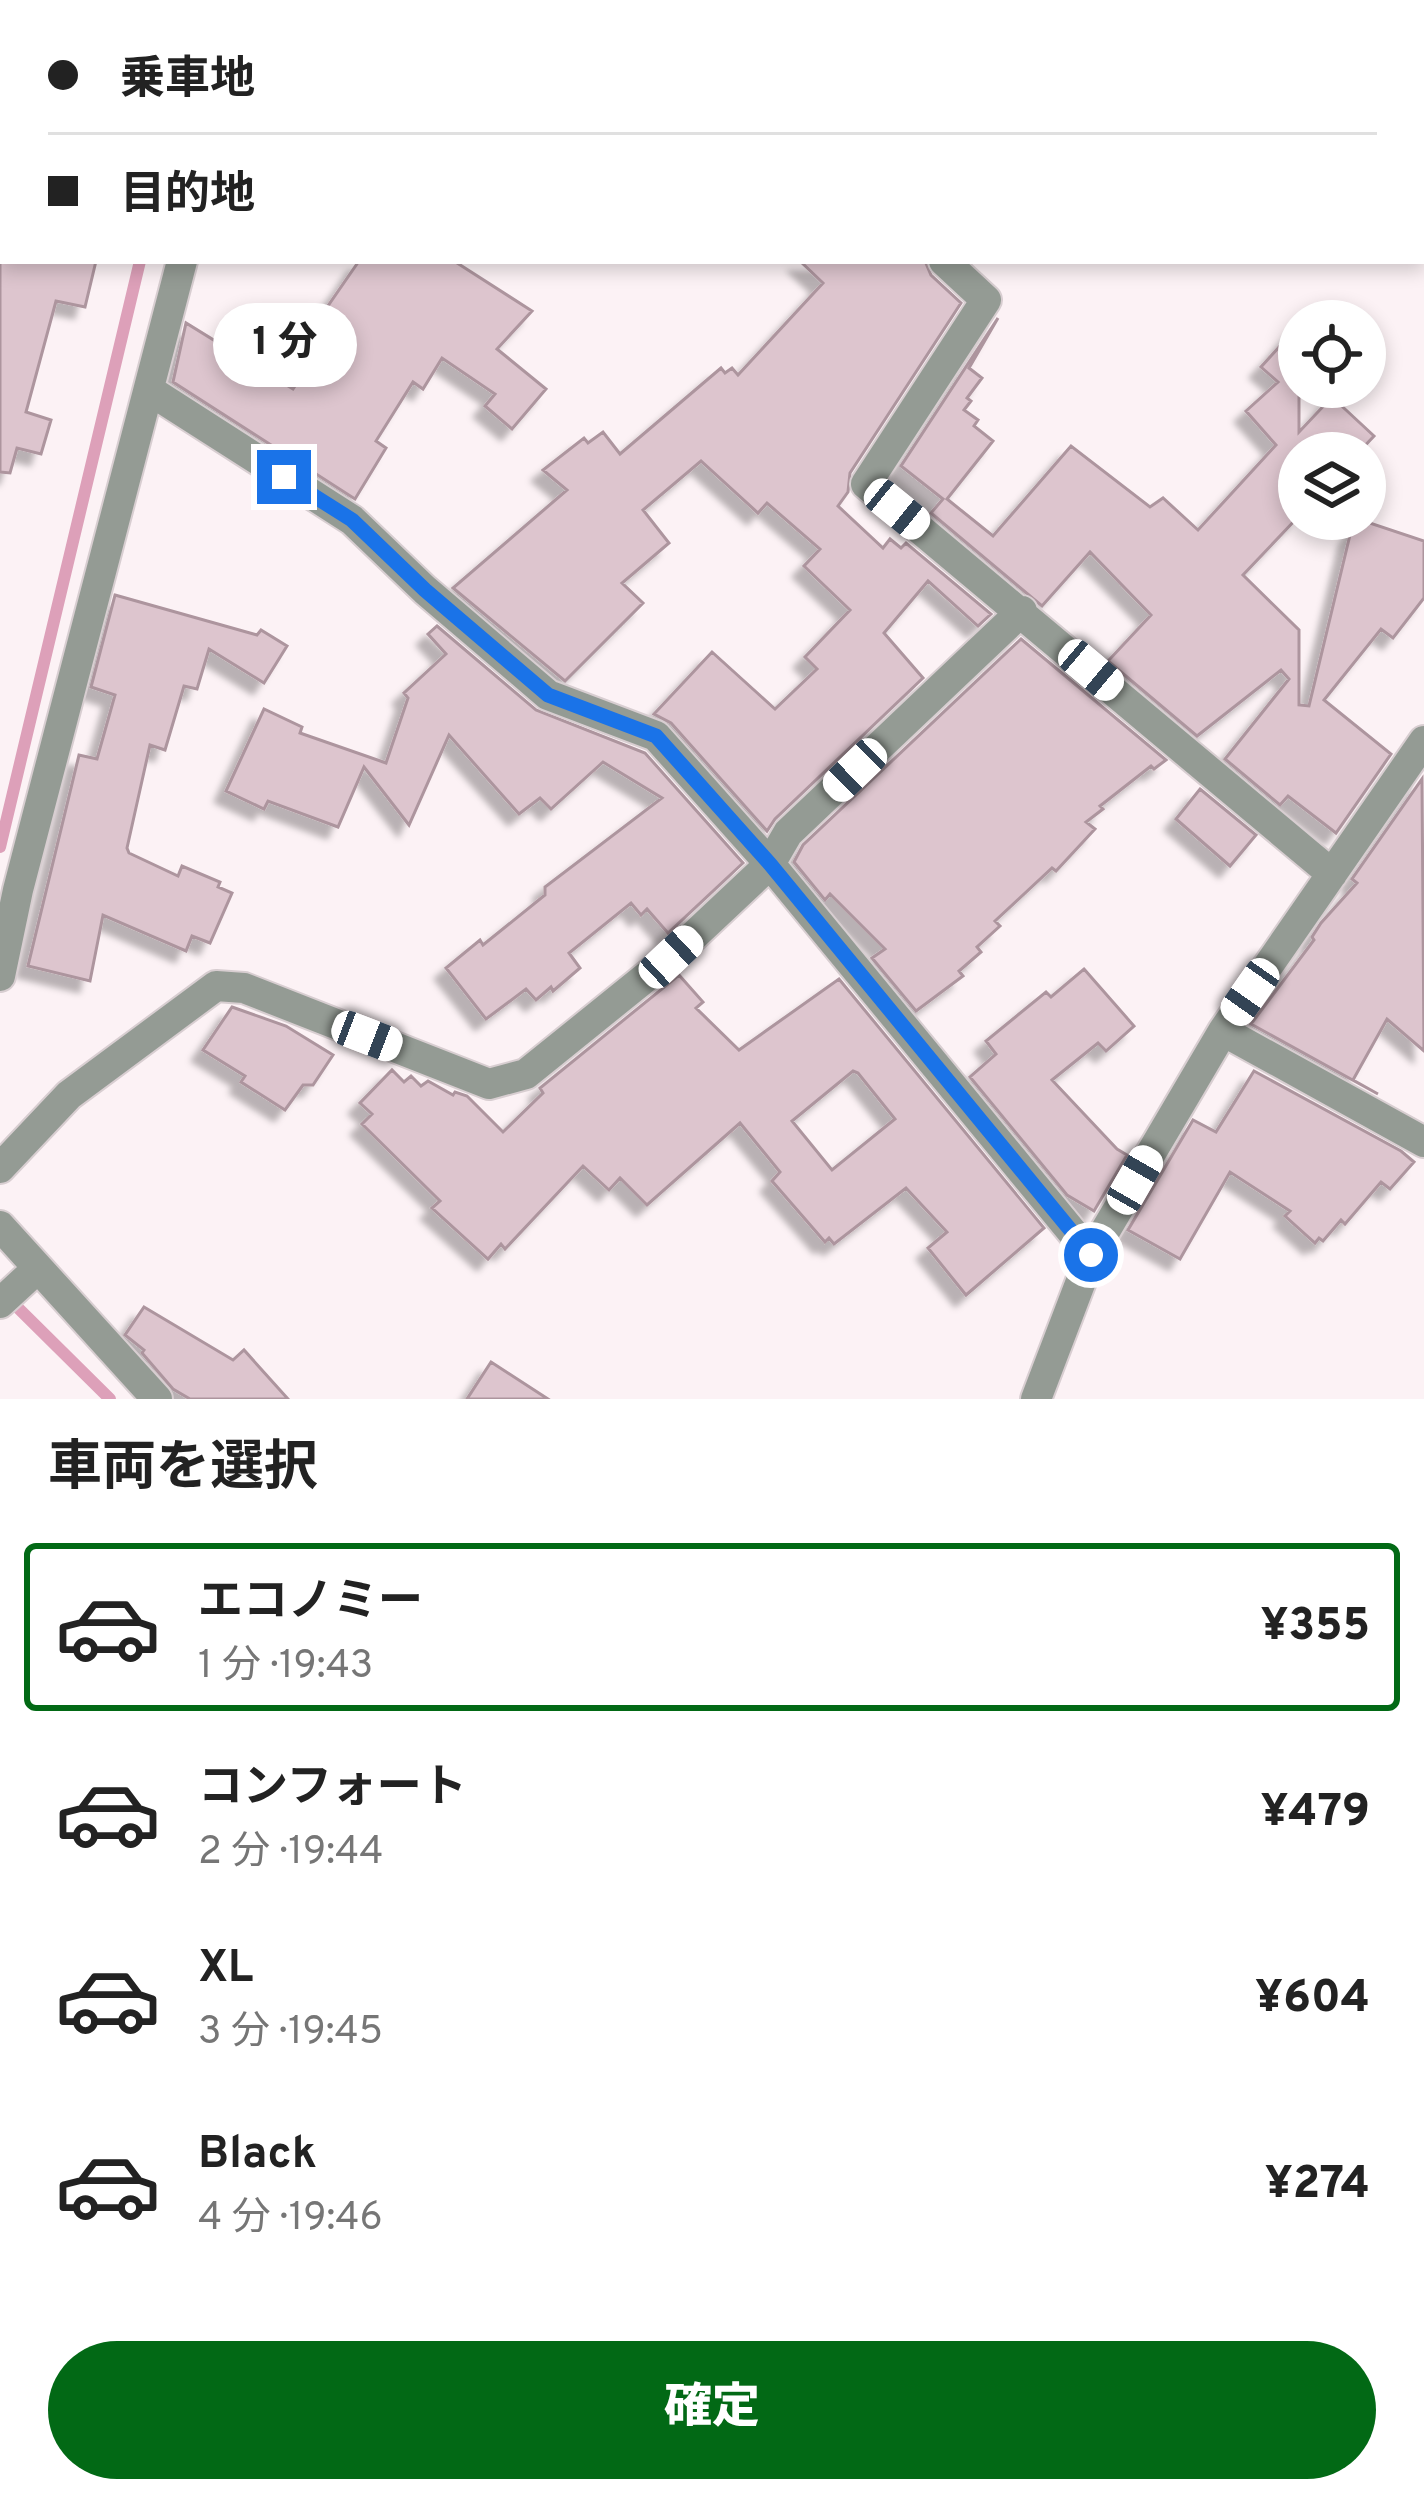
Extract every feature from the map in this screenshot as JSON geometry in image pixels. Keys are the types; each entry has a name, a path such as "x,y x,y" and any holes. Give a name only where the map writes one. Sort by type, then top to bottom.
{"street":[{"path":"0,976 24,867 181,264"},
{"path":"947,264 986,300 866,484 1332,874"},
{"path":"149,391 352,520 548,695 656,736 770,864 1091,1255"},
{"path":"0,1168 69,1095 216,986 244,988 489,1084 526,1074 671,957 770,864 788,833 1022,611"},
{"path":"1036,1399 1091,1255 1223,1031 1424,741"},
{"path":"1223,1031 1424,1142"},
{"path":"0,1226 19,1286 157,1399"}],"building":[{"path":"0,264 95,264 85,307 56,301 26,412 51,420 41,454 17,448 10,473 0,472"},
{"path":"357,264 459,264 532,311 497,349 546,389 512,429 485,406 495,394 442,358 423,389 413,382 376,441 386,448 355,499 173,382 186,323 293,389 336,325 321,316"},
{"path":"803,264 926,264 931,275 961,303 850,473 848,492 838,506 883,548 890,539 901,548 906,543 991,614 978,626 928,581 884,633 923,678 767,831 671,723 654,714 712,652 775,709 817,669 805,657 850,610 804,566 820,549 767,503 758,513 701,461 643,510 669,543 622,583 643,603 565,681 453,588 567,490 543,470 584,438 588,443 603,432 620,454 721,368 725,373 732,368 738,375 823,283"},
{"path":"998,318 969,368 982,378 964,410 978,420 974,426 993,441 947,499 993,536 1071,446 1150,507 1163,498 1198,530 1276,445 1246,411 1278,382 1278,408 1299,408 1299,432 1278,432 1278,538 1243,575 1299,630 1299,705 1309,706 1349,540 1386,540 1386,528 1424,541 1424,598 1393,638 1381,629 1324,700 1391,754 1336,833 1288,796 1280,805 1225,759 1289,679 1281,670 1197,736 1108,661 1151,615 1090,552 1042,606 931,513 943,499 901,466"},
{"path":"1278,348 1278,382 1261,367"},
{"path":"1322,408 1344,408 1370,432 1299,432"},
{"path":"115,595 257,635 261,630 287,646 264,683 209,649 197,689 184,686 165,750 150,745 127,848 178,876 182,866 220,882 218,887 232,893 210,943 192,936 186,951 103,915 90,981 28,966 79,755 97,759 115,695 91,687"},
{"path":"437,626 536,710 645,753 743,863 668,933 647,909 641,915 631,903 569,953 580,968 553,991 551,987 536,1000 526,989 486,1019 446,968 480,940 483,945 545,895 545,887 662,798 603,762 551,809 540,798 519,814 449,735 409,825 364,767 338,827 268,801 264,809 226,791 264,709 302,727 300,733 386,763 408,698 404,693 446,654 428,634"},
{"path":"1021,639 1166,760 1154,769 1151,766 1100,806 1103,809 1086,822 1095,829 1056,871 1052,868 995,921 1000,926 959,971 963,976 916,1011 872,958 885,949 830,894 825,900 794,862 803,845"},
{"path":"1422,779 1424,1051 1387,1019 1353,1080 1378,1094 1251,1024 1314,940 1321,923 1357,883 1352,879"},
{"path":"1200,789 1256,835 1230,866 1176,819"},
{"path":"1084,969 1134,1026 1106,1051 1098,1043 1052,1080 1127,1155 1094,1211 1067,1195 970,1077 996,1054 986,1041 1046,992 1051,997"},
{"path":"679,975 703,1002 696,1008 739,1050 839,979 1044,1228 966,1295 928,1248 947,1232 906,1188 834,1244 829,1238 825,1242 772,1181 780,1172 740,1123 647,1205 620,1178 609,1190 583,1166 505,1249 501,1244 488,1259 432,1208 440,1201 362,1124 372,1114 360,1103 392,1070 404,1082 411,1076 421,1086 428,1081 453,1095 467,1096 503,1132 543,1093 540,1088","holes":["853,1071 895,1119 832,1170 792,1121"]},
{"path":"232,1007 286,1026 333,1055 313,1085 303,1085 285,1110 241,1082 245,1076 203,1050"},
{"path":"1254,1071 1414,1162 1390,1189 1381,1182 1345,1224 1341,1220 1323,1241 1319,1238 1315,1243 1285,1216 1290,1211 1230,1172 1180,1259 1128,1230 1193,1120 1216,1132"},
{"path":"144,1307 233,1360 244,1350 288,1399 190,1399 173,1389 144,1350 125,1335"},
{"path":"491,1362 548,1399 467,1399"}],"waterway":[{"path":"0,847 139,264"},
{"path":"9,1299 110,1399"}],"route":[{"path":"284,477 352,520 548,695 656,736 770,864 1091,1255"}]}
